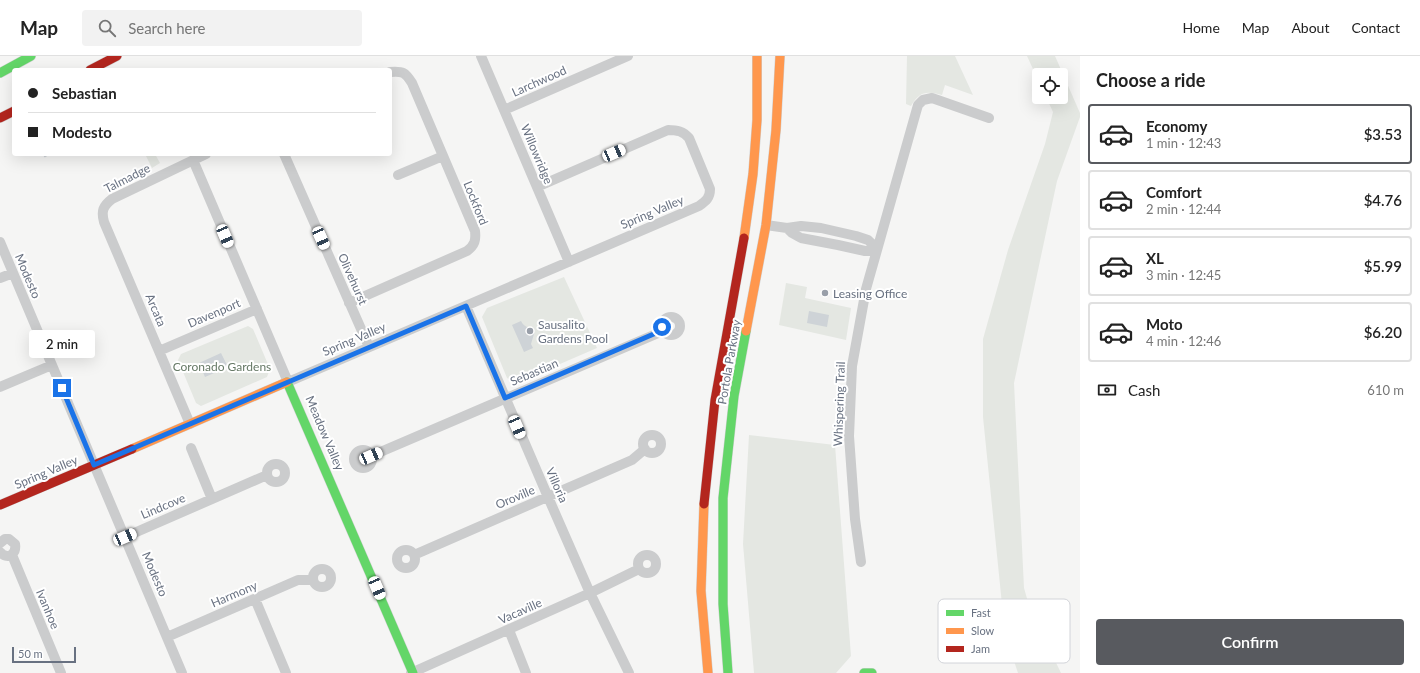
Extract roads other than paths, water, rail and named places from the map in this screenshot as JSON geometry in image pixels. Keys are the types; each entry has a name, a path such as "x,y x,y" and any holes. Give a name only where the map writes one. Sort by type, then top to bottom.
{"main road":[{"path":"0,73 31,56"},
{"path":"94,68 117,56"},
{"name":"Portola Parkway","path":"708,673 701,591 704,503 715,400 745,230 753,174 757,120 757,56"},
{"name":"Portola Parkway","path":"728,673 723,604 723,498 734,396 766,225 776,130 780,56"},
{"path":"0,118 12,111"},
{"path":"753,174 756,191 755,217 766,225"},
{"name":"Spring Valley","path":"0,505 288,382"},
{"name":"Meadow Valley","path":"288,382 412,673"},
{"path":"864,673 872,673"}],"street":[{"name":"Willowridge","path":"481,56 569,262"},
{"name":"Larchwood","path":"504,110 628,56"},
{"name":"Lockford","path":"349,303 467,251 472,247 476,238 475,231 412,83 404,73 395,71"},
{"name":"Whispering Trail","path":"861,562 855,519 849,436 852,373 856,340 866,289 918,105 923,100 932,98 989,118"},
{"name":"Spring Valley","path":"288,382 699,206 707,200 710,195 710,189 689,138 683,132 677,130 668,130 537,187"},
{"name":"Talmadge","path":"104,205 112,199 202,156"},
{"name":"Olivehurst","path":"285,156 369,347"},
{"path":"398,175 443,156"},
{"name":"Meadow Valley","path":"193,160 288,382"},
{"name":"Arcata","path":"104,205 102,211 104,222 190,424"},
{"path":"766,225 787,228 801,238 865,252 877,249"},
{"name":"Modesto","path":"0,242 182,673"},
{"path":"0,278 13,273"},
{"name":"Villoria","path":"466,306 590,593 628,673"},
{"name":"Davenport","path":"159,351 257,308"},
{"name":"Sebastian","path":"371,456 663,330"},
{"path":"0,388 52,365"},
{"path":"191,448 212,499"},
{"name":"Oroville","path":"414,555 632,460 645,449"},
{"name":"Lindcove","path":"125,537 267,475"},
{"name":"Ivanhoe","path":"0,543 5,539 9,539 15,544 15,552 12,555 61,673"},
{"path":"0,552 3,556 12,555"},
{"name":"Vacaville","path":"412,673 590,593 639,569"},
{"name":"Harmony","path":"167,637 298,580 313,580"},
{"path":"255,599 286,673"},
{"path":"509,630 526,673"}],"place":[{"name":"Leasing Office","path":"825,293"},
{"name":"Sausalito Gardens Pool","path":"530,331"}],"park label":[{"name":"Coronado Gardens","path":"222,366"}]}
